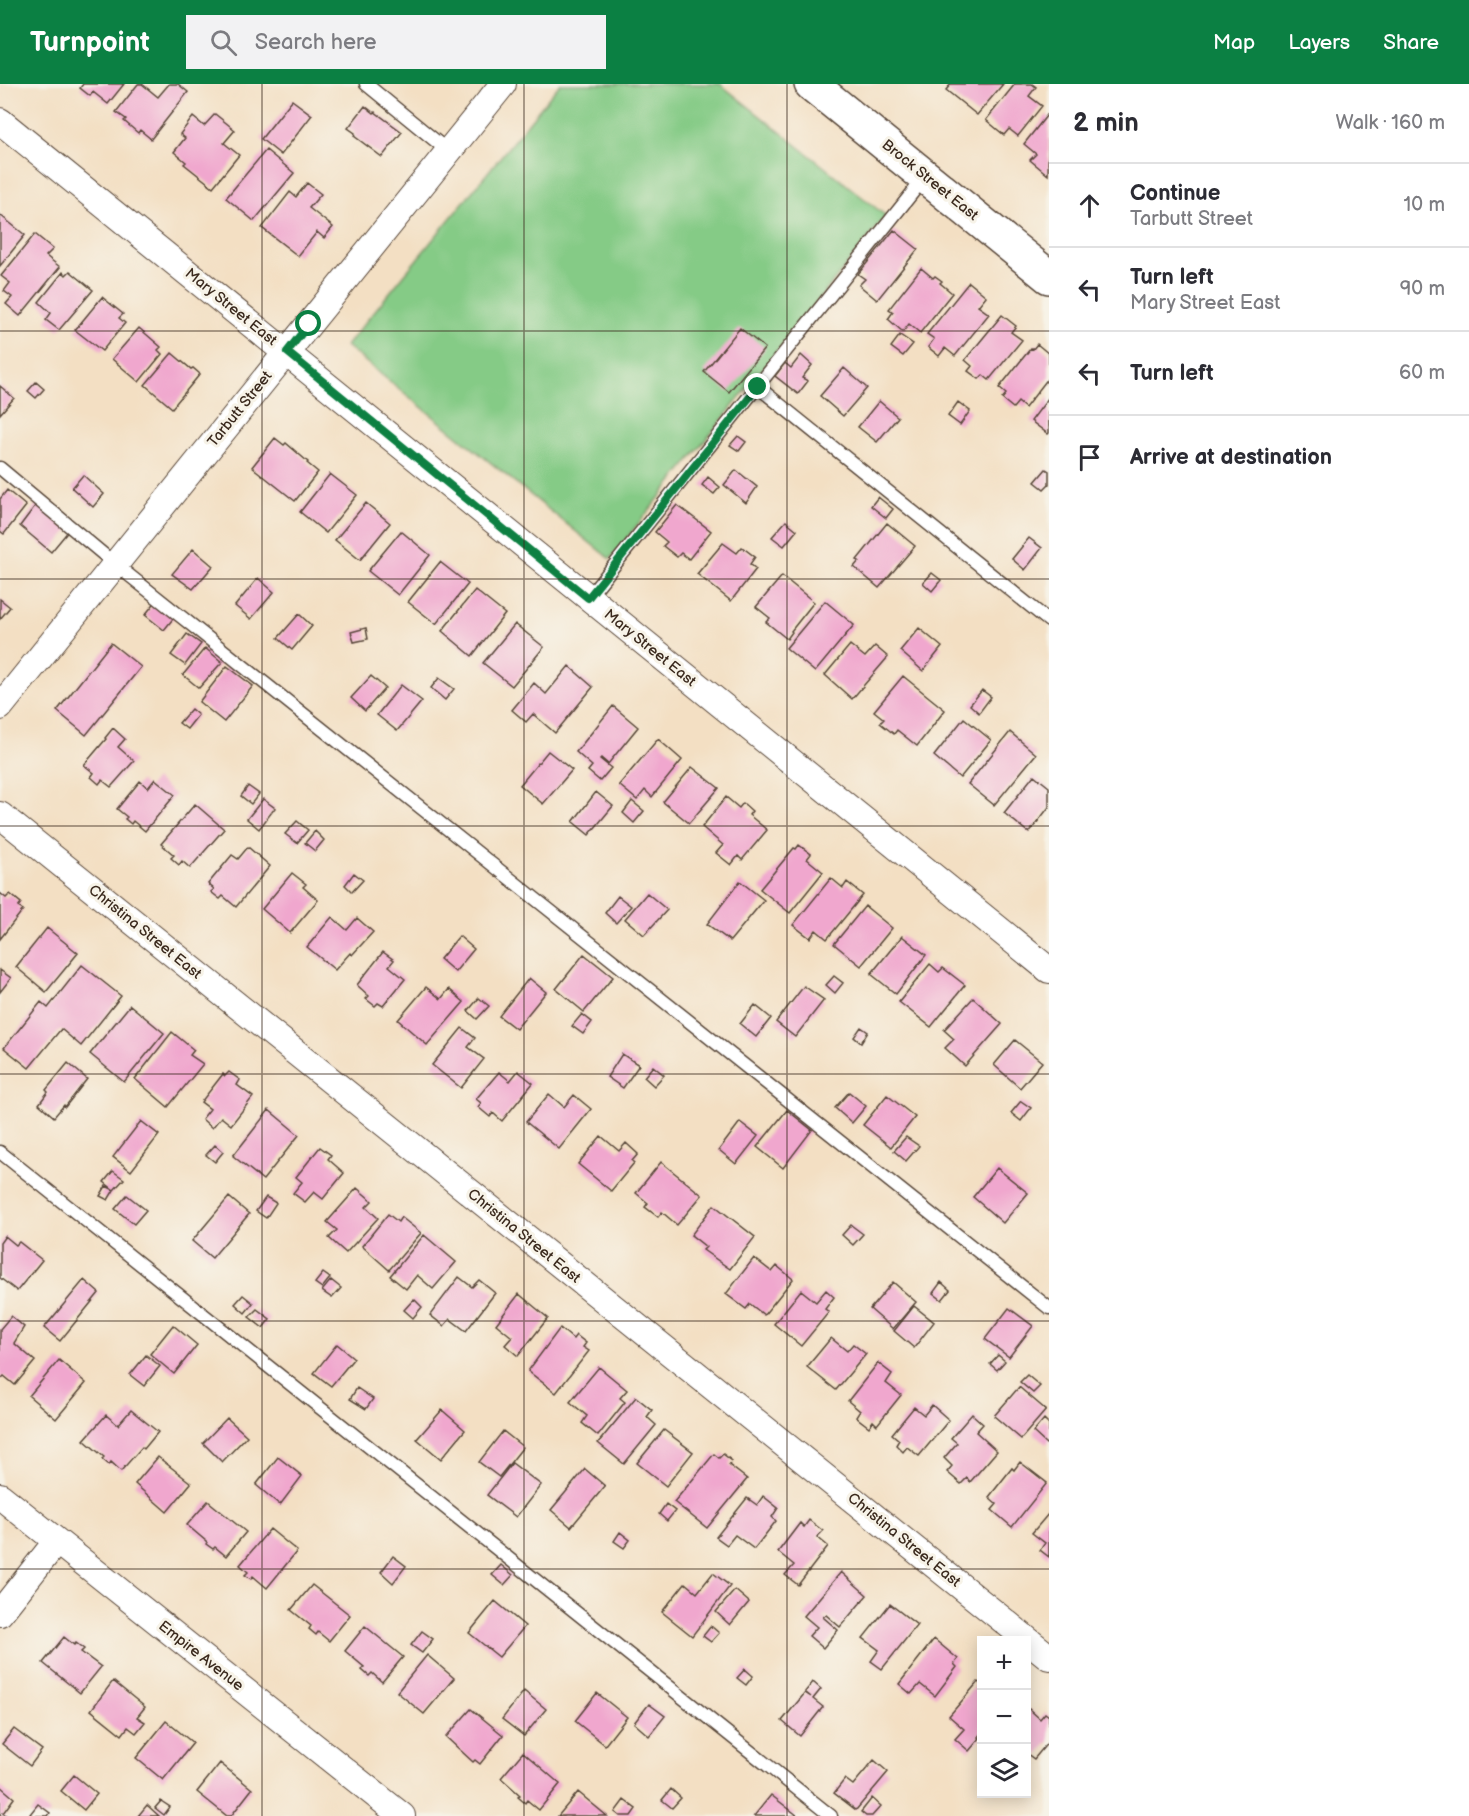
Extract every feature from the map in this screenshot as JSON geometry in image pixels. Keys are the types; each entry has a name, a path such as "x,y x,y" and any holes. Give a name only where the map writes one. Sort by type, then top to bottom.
{"street":[{"name":"Tarbutt Street","path":"0,707 503,84"},
{"name":"Brock Street East","path":"811,84 1049,277"},
{"name":"Mary Street East","path":"0,121 1049,970"},
{"name":"Christina Street East","path":"0,815 1049,1657"},
{"name":"Empire Avenue","path":"0,1496 402,1816"},
{"path":"0,1613 56,1542"}],"lane":[{"path":"366,84 448,152"},
{"path":"588,598 925,176"},
{"path":"758,387 1049,621"},
{"path":"0,468 115,564 1049,1308"},
{"path":"0,1152 831,1816"}],"green space":[{"path":"560,84 720,84 886,216 610,559 346,346"}],"building":[{"path":"83,84 124,84 108,104 93,92 90,96 80,88"},
{"path":"138,84 142,84 158,97 169,84 178,84 188,92 151,139 140,130 138,133 124,121 126,119 116,112"},
{"path":"951,84 1003,84 977,115 946,90"},
{"path":"1015,84 1032,84 1036,87 1029,96 1042,106 1018,136 1009,129 1004,135 986,120"},
{"path":"292,100 312,115 281,155 261,139"},
{"path":"365,106 402,132 382,157 354,136 355,133 348,128"},
{"path":"215,114 235,130 224,143 239,155 213,187 184,164 186,162 174,152 185,138 180,134 193,117 204,126"},
{"path":"1047,115 1049,117 1048,175 1030,160 1036,154 1024,144"},
{"path":"266,150 294,173 254,221 226,198"},
{"path":"307,183 321,194 309,208 333,227 324,238 317,232 298,256 262,228 290,192 296,197"},
{"path":"0,215 25,235 0,266"},
{"path":"894,230 918,249 877,300 859,285 865,279 858,274"},
{"path":"35,234 53,249 46,256 60,267 20,316 6,304 12,297 4,291 10,283 1,276"},
{"path":"921,268 933,278 935,276 942,281 940,283 952,293 920,333 909,324 903,332 888,319 893,312 889,309"},
{"path":"70,271 93,290 59,330 46,320 51,313 39,302 63,272 66,275"},
{"path":"969,282 986,296 978,306 989,314 955,356 945,348 939,356 928,347 934,339 927,334"},
{"path":"102,297 123,314 119,318 125,323 102,351 75,330"},
{"path":"1002,315 1016,326 1011,332 1022,340 989,380 983,375 979,379 968,371 972,366 965,360"},
{"path":"139,328 161,347 158,350 162,354 139,382 112,359"},
{"path":"740,328 765,348 729,392 704,372"},
{"path":"900,335 913,344 903,356 891,347"},
{"path":"1037,344 1049,354 1049,377 1025,408 1018,402 1013,408 1002,399 1006,394 999,388 1031,348 1033,349"},
{"path":"172,353 200,374 172,408 145,385"},
{"path":"801,355 812,365 802,378 808,381 798,394 775,376 785,363 791,368"},
{"path":"844,368 867,388 843,416 820,396"},
{"path":"36,382 44,389 36,398 28,391"},
{"path":"0,386 14,398 0,414"},
{"path":"1049,397 1049,433 1048,434 1031,421"},
{"path":"879,401 898,417 877,442 858,427"},
{"path":"958,402 970,411 960,425 948,416"},
{"path":"738,436 746,442 739,451 730,445"},
{"path":"275,438 284,445 286,443 318,472 295,501 252,467"},
{"path":"1046,469 1049,471 1049,484 1044,489 1035,482"},
{"path":"736,470 757,487 746,503 724,485"},
{"path":"330,474 357,495 326,533 300,512"},
{"path":"83,475 104,494 93,507 72,488"},
{"path":"708,477 720,487 714,494 702,485"},
{"path":"7,490 26,506 4,534 0,531 0,499"},
{"path":"878,497 893,509 886,518 871,506"},
{"path":"38,502 70,529 51,552 20,526"},
{"path":"366,503 390,523 360,560 335,540"},
{"path":"677,505 711,531 689,559 681,553 677,557 663,546 667,542 655,532"},
{"path":"786,521 797,530 784,546 772,537"},
{"path":"887,523 915,546 879,588 854,567 859,561 857,560"},
{"path":"401,531 430,555 398,595 368,571"},
{"path":"1029,538 1042,548 1025,570 1012,559"},
{"path":"723,543 737,553 742,547 755,557 750,564 756,569 731,601 697,574"},
{"path":"193,549 213,566 193,589 172,574"},
{"path":"440,562 468,584 436,624 408,602"},
{"path":"932,573 941,580 932,591 923,583"},
{"path":"782,576 814,602 787,639 766,622 770,618 756,607"},
{"path":"258,578 274,592 251,619 235,606"},
{"path":"475,590 505,614 472,656 442,631"},
{"path":"0,599 10,607 0,619"},
{"path":"157,600 176,615 164,630 145,615"},
{"path":"825,601 854,625 815,672 786,648"},
{"path":"299,614 312,626 292,650 278,638"},
{"path":"515,624 544,647 512,686 483,663"},
{"path":"366,628 368,639 354,642 351,632"},
{"path":"919,628 942,647 923,671 900,651"},
{"path":"187,634 201,644 185,665 171,655"},
{"path":"111,643 141,667 86,735 57,711"},
{"path":"850,645 865,657 875,646 888,657 852,699 825,675"},
{"path":"205,648 222,662 199,688 183,675"},
{"path":"227,666 253,686 224,722 199,702"},
{"path":"569,666 593,687 555,733 533,714 526,722 512,710 534,683 546,694"},
{"path":"371,676 385,688 365,711 351,698"},
{"path":"903,676 945,710 917,746 897,730 894,734 880,723 884,719 874,711"},
{"path":"439,678 454,689 445,700 431,688"},
{"path":"401,685 422,701 397,731 377,715"},
{"path":"982,690 991,697 979,713 970,705"},
{"path":"613,706 638,727 608,764 600,759 611,768 600,781 588,771 592,766 576,752"},
{"path":"191,709 198,715 187,729 179,723"},
{"path":"964,718 991,740 960,778 934,756"},
{"path":"113,728 125,739 118,747 134,761 111,787 102,780 99,784 91,777 94,773 84,765"},
{"path":"1010,732 1036,754 994,805 968,784"},
{"path":"658,739 682,760 652,797 645,790 637,800 619,785"},
{"path":"548,751 572,770 543,804 520,785"},
{"path":"692,767 719,788 689,823 663,802"},
{"path":"1034,775 1049,787 1049,807 1029,833 1004,813"},
{"path":"155,779 175,795 145,831 133,821 131,824 125,819 127,817 117,809 140,781 148,788"},
{"path":"248,786 259,794 251,804 241,796"},
{"path":"596,792 613,806 589,835 573,822"},
{"path":"726,797 739,808 743,803 752,811 749,815 767,830 742,860 738,856 731,865 716,853 723,845 702,827"},
{"path":"263,799 275,808 259,829 247,819"},
{"path":"632,801 644,811 634,823 623,813"},
{"path":"195,804 224,829 190,868 182,861 179,865 171,858 174,855 161,844"},
{"path":"297,821 308,830 297,843 285,834"},
{"path":"315,831 324,840 315,851 305,843"},
{"path":"799,845 811,854 807,859 823,872 790,913 760,889"},
{"path":"248,847 270,866 236,907 223,896 220,899 211,892 214,889 208,884 232,855 238,859"},
{"path":"292,873 306,884 303,887 318,900 290,933 262,909"},
{"path":"354,873 363,880 352,892 345,885"},
{"path":"831,878 843,888 847,882 863,895 827,939 816,930 810,938 793,925"},
{"path":"740,881 764,900 730,941 707,924"},
{"path":"0,893 6,898 10,894 21,903 18,907 23,910 0,939"},
{"path":"647,893 667,910 644,935 625,919"},
{"path":"618,896 631,906 616,923 605,913"},
{"path":"865,906 892,928 861,966 834,944"},
{"path":"332,917 347,930 357,918 373,932 335,970 307,947"},
{"path":"47,928 78,953 46,992 16,967"},
{"path":"459,936 474,949 455,972 440,959"},
{"path":"902,936 926,955 896,994 871,974"},
{"path":"383,952 394,960 389,966 405,979 383,1006 378,1003 375,1006 366,999 369,996 357,985"},
{"path":"584,954 613,977 584,1012 556,989"},
{"path":"930,964 939,972 943,968 965,985 931,1027 899,1002"},
{"path":"82,965 121,996 81,1046 61,1029 29,1068 4,1048 41,1002 48,1008"},
{"path":"0,970 11,978 0,992"},
{"path":"834,976 843,983 835,993 826,985"},
{"path":"529,978 546,992 516,1029 499,1016"},
{"path":"804,986 824,1000 795,1037 776,1022"},
{"path":"426,987 441,999 449,989 464,1002 427,1045 398,1020"},
{"path":"479,998 489,1006 477,1019 468,1011"},
{"path":"973,998 1002,1024 965,1066 945,1048 954,1039 944,1030"},
{"path":"130,1005 164,1033 124,1082 90,1054"},
{"path":"755,1005 771,1018 756,1037 740,1024"},
{"path":"582,1014 592,1022 583,1034 572,1026"},
{"path":"861,1027 868,1032 861,1043 854,1037"},
{"path":"462,1028 475,1038 468,1047 484,1059 461,1088 432,1065"},
{"path":"172,1032 194,1050 190,1055 203,1064 168,1107 135,1079"},
{"path":"1015,1040 1042,1062 1020,1088 994,1065"},
{"path":"622,1054 639,1065 623,1088 607,1077"},
{"path":"68,1063 87,1079 54,1117 39,1104 48,1092 46,1090"},
{"path":"653,1066 664,1075 654,1086 644,1077"},
{"path":"518,1071 533,1083 502,1121 493,1113 490,1117 478,1107 481,1103 476,1099 499,1072 510,1081"},
{"path":"229,1072 240,1080 237,1085 253,1097 231,1125 221,1117 212,1128 202,1119 210,1109 201,1102 223,1074 225,1076"},
{"path":"849,1092 866,1106 852,1123 835,1108"},
{"path":"549,1094 564,1107 574,1095 591,1109 559,1149 526,1122"},
{"path":"887,1095 915,1117 891,1147 863,1125"},
{"path":"1021,1101 1031,1108 1021,1121 1011,1113"},
{"path":"269,1110 299,1135 263,1180 233,1156"},
{"path":"787,1110 812,1130 783,1168 757,1147"},
{"path":"141,1121 159,1135 131,1171 113,1157"},
{"path":"740,1122 758,1136 736,1164 719,1150"},
{"path":"601,1136 619,1151 626,1143 638,1154 632,1161 634,1163 611,1191 578,1164"},
{"path":"906,1137 919,1146 906,1161 894,1151"},
{"path":"215,1145 223,1152 215,1162 206,1155"},
{"path":"320,1147 331,1155 328,1159 344,1173 323,1199 314,1192 305,1202 293,1193 302,1182 296,1177"},
{"path":"661,1162 702,1195 677,1225 662,1212 658,1217 645,1207 648,1203 636,1193"},
{"path":"997,1168 1028,1193 1003,1223 973,1197"},
{"path":"113,1171 124,1179 114,1190 104,1182"},
{"path":"106,1186 114,1190 108,1200 100,1196"},
{"path":"357,1188 372,1201 366,1207 378,1218 346,1253 329,1238 337,1230 327,1222"},
{"path":"127,1195 146,1210 134,1224 115,1209"},
{"path":"229,1197 249,1214 212,1258 192,1241"},
{"path":"266,1197 276,1203 266,1218 256,1211"},
{"path":"714,1205 755,1237 730,1269 703,1250 706,1247 691,1235"},
{"path":"388,1214 398,1222 401,1217 421,1233 389,1270 362,1246"},
{"path":"851,1225 863,1234 853,1245 842,1235"},
{"path":"424,1235 456,1262 433,1289 417,1275 406,1289 390,1276"},
{"path":"5,1236 16,1245 19,1242 42,1260 17,1291 0,1278 0,1243"},
{"path":"754,1258 772,1272 777,1266 793,1279 764,1315 750,1304 746,1309 726,1294"},
{"path":"323,1273 330,1278 322,1288 315,1283"},
{"path":"459,1277 472,1287 479,1280 495,1293 466,1331 450,1319 444,1326 430,1315"},
{"path":"84,1280 99,1293 60,1341 44,1328"},
{"path":"331,1280 341,1288 332,1298 322,1291"},
{"path":"893,1282 916,1302 893,1329 870,1309"},
{"path":"941,1282 950,1290 942,1300 933,1293"},
{"path":"801,1290 816,1302 826,1290 834,1297 825,1309 829,1312 801,1346 774,1324"},
{"path":"519,1294 548,1318 518,1356 505,1345 512,1337 496,1324"},
{"path":"243,1295 253,1303 245,1313 235,1304"},
{"path":"414,1299 422,1307 413,1318 404,1310"},
{"path":"914,1306 934,1322 914,1348 894,1331"},
{"path":"1009,1308 1033,1326 1009,1357 985,1339"},
{"path":"257,1309 270,1319 263,1328 249,1317"},
{"path":"11,1316 24,1327 14,1343 35,1361 15,1385 4,1376 0,1378 0,1329"},
{"path":"173,1325 197,1345 174,1374 150,1354"},
{"path":"560,1328 573,1339 576,1335 586,1343 583,1347 589,1351 556,1393 528,1371"},
{"path":"831,1338 847,1351 853,1344 866,1354 836,1390 807,1367"},
{"path":"337,1344 354,1358 331,1386 314,1373"},
{"path":"146,1355 160,1366 144,1386 130,1375"},
{"path":"998,1355 1005,1361 997,1370 990,1364"},
{"path":"59,1360 86,1383 56,1419 29,1396"},
{"path":"878,1363 892,1374 886,1383 901,1395 877,1425 873,1421 869,1427 856,1417 860,1411 848,1401"},
{"path":"599,1367 627,1390 620,1398 625,1402 598,1436 582,1423 587,1416 570,1402"},
{"path":"1027,1375 1040,1386 1033,1393 1020,1382"},
{"path":"1019,1387 1046,1410 1021,1439 994,1416"},
{"path":"357,1388 373,1399 366,1409 350,1399"},
{"path":"636,1397 652,1410 647,1417 656,1425 624,1464 598,1443"},
{"path":"932,1405 949,1420 919,1456 907,1447 903,1452 896,1445 899,1440 892,1434 914,1407 924,1415"},
{"path":"131,1410 158,1432 121,1471 111,1462 109,1465 102,1459 104,1457 84,1440 106,1415 118,1425"},
{"path":"442,1410 465,1430 441,1459 417,1439"},
{"path":"972,1414 983,1424 976,1432 997,1451 970,1482 967,1478 961,1484 947,1472 952,1466 944,1458 957,1443 951,1438"},
{"path":"227,1418 247,1436 222,1462 203,1443"},
{"path":"1044,1419 1049,1424 1049,1441 1046,1444 1033,1432"},
{"path":"664,1430 693,1452 666,1486 637,1463"},
{"path":"503,1431 523,1447 499,1477 479,1462"},
{"path":"714,1454 719,1458 723,1454 732,1461 729,1465 747,1479 707,1528 674,1502"},
{"path":"158,1457 191,1483 167,1512 135,1484"},
{"path":"278,1457 302,1476 280,1505 256,1485"},
{"path":"1020,1462 1047,1483 1012,1527 992,1510 997,1504 989,1497 1012,1468 1014,1470"},
{"path":"512,1463 541,1485 516,1517 487,1495"},
{"path":"585,1469 605,1486 571,1527 551,1510"},
{"path":"763,1496 778,1508 772,1517 776,1521 754,1549 735,1535 727,1545 716,1537 747,1498 757,1505"},
{"path":"208,1501 246,1532 226,1556 215,1547 213,1549 206,1544 207,1542 187,1525"},
{"path":"666,1504 675,1511 667,1521 659,1514"},
{"path":"1049,1513 1049,1557 1040,1550 1045,1543 1032,1533"},
{"path":"809,1520 823,1531 817,1537 828,1546 798,1585 785,1575 794,1565 778,1552 800,1523 804,1527"},
{"path":"270,1529 297,1551 267,1588 253,1576 251,1579 245,1575 248,1572 240,1565"},
{"path":"620,1532 630,1540 624,1548 614,1541"},
{"path":"393,1556 406,1566 393,1583 381,1572"},
{"path":"501,1565 513,1575 504,1585 492,1575"},
{"path":"841,1572 867,1595 840,1627 826,1615 823,1617 838,1630 823,1648 809,1636 817,1627 804,1616"},
{"path":"713,1573 730,1586 692,1636 662,1612 685,1583 697,1593"},
{"path":"312,1585 350,1615 329,1641 318,1632 316,1635 309,1629 311,1626 291,1610"},
{"path":"735,1590 749,1602 730,1625 716,1612"},
{"path":"495,1601 525,1626 499,1657 469,1633"},
{"path":"890,1604 917,1625 882,1669 871,1661 879,1650 863,1638"},
{"path":"365,1626 403,1657 382,1682 372,1673 369,1676 362,1670 364,1667 345,1651"},
{"path":"711,1626 719,1633 711,1642 703,1636"},
{"path":"422,1631 433,1639 422,1653 411,1645"},
{"path":"64,1637 84,1649 81,1652 101,1667 80,1693 43,1663"},
{"path":"934,1639 958,1659 954,1664 957,1667 935,1696 920,1684 911,1694 899,1684"},
{"path":"427,1655 454,1678 424,1714 397,1692"},
{"path":"745,1669 753,1676 746,1685 737,1678"},
{"path":"113,1681 145,1707 137,1717 145,1722 136,1733 128,1727 122,1735 91,1710"},
{"path":"813,1682 821,1689 813,1699 823,1707 800,1736 782,1721 805,1693 811,1697 805,1692"},
{"path":"977,1683 977,1742 969,1751 955,1739 964,1729 949,1716"},
{"path":"524,1691 546,1709 524,1736 502,1719"},
{"path":"597,1693 627,1717 605,1745 575,1721"},
{"path":"649,1704 665,1716 649,1736 634,1723"},
{"path":"471,1709 503,1735 480,1764 475,1760 473,1762 446,1737"},
{"path":"1031,1711 1040,1719 1045,1713 1049,1716 1049,1741 1034,1759 1031,1757"},
{"path":"166,1721 193,1743 163,1780 136,1758"},
{"path":"14,1729 42,1750 30,1766 2,1744"},
{"path":"523,1752 560,1784 539,1810 527,1800 525,1803 518,1797 520,1795 501,1778"},
{"path":"874,1760 888,1772 856,1810 834,1793 845,1779 853,1785"},
{"path":"220,1763 252,1789 231,1816 227,1816 197,1792"},
{"path":"74,1775 97,1794 84,1810 61,1791"},
{"path":"0,1786 14,1798 3,1813 7,1816 0,1816"},
{"path":"671,1789 681,1798 672,1808 662,1800"},
{"path":"578,1792 607,1816 558,1816"},
{"path":"771,1795 798,1816 754,1816"},
{"path":"872,1798 881,1806 872,1816 866,1816 861,1812"},
{"path":"624,1800 636,1809 631,1816 620,1816 615,1812"},
{"path":"161,1801 170,1807 164,1815 155,1808"},
{"path":"38,1804 50,1813 48,1816 30,1814"},
{"path":"147,1805 159,1816 138,1816"}],"route":[{"path":"309,324 287,352 588,598 758,387"}]}
